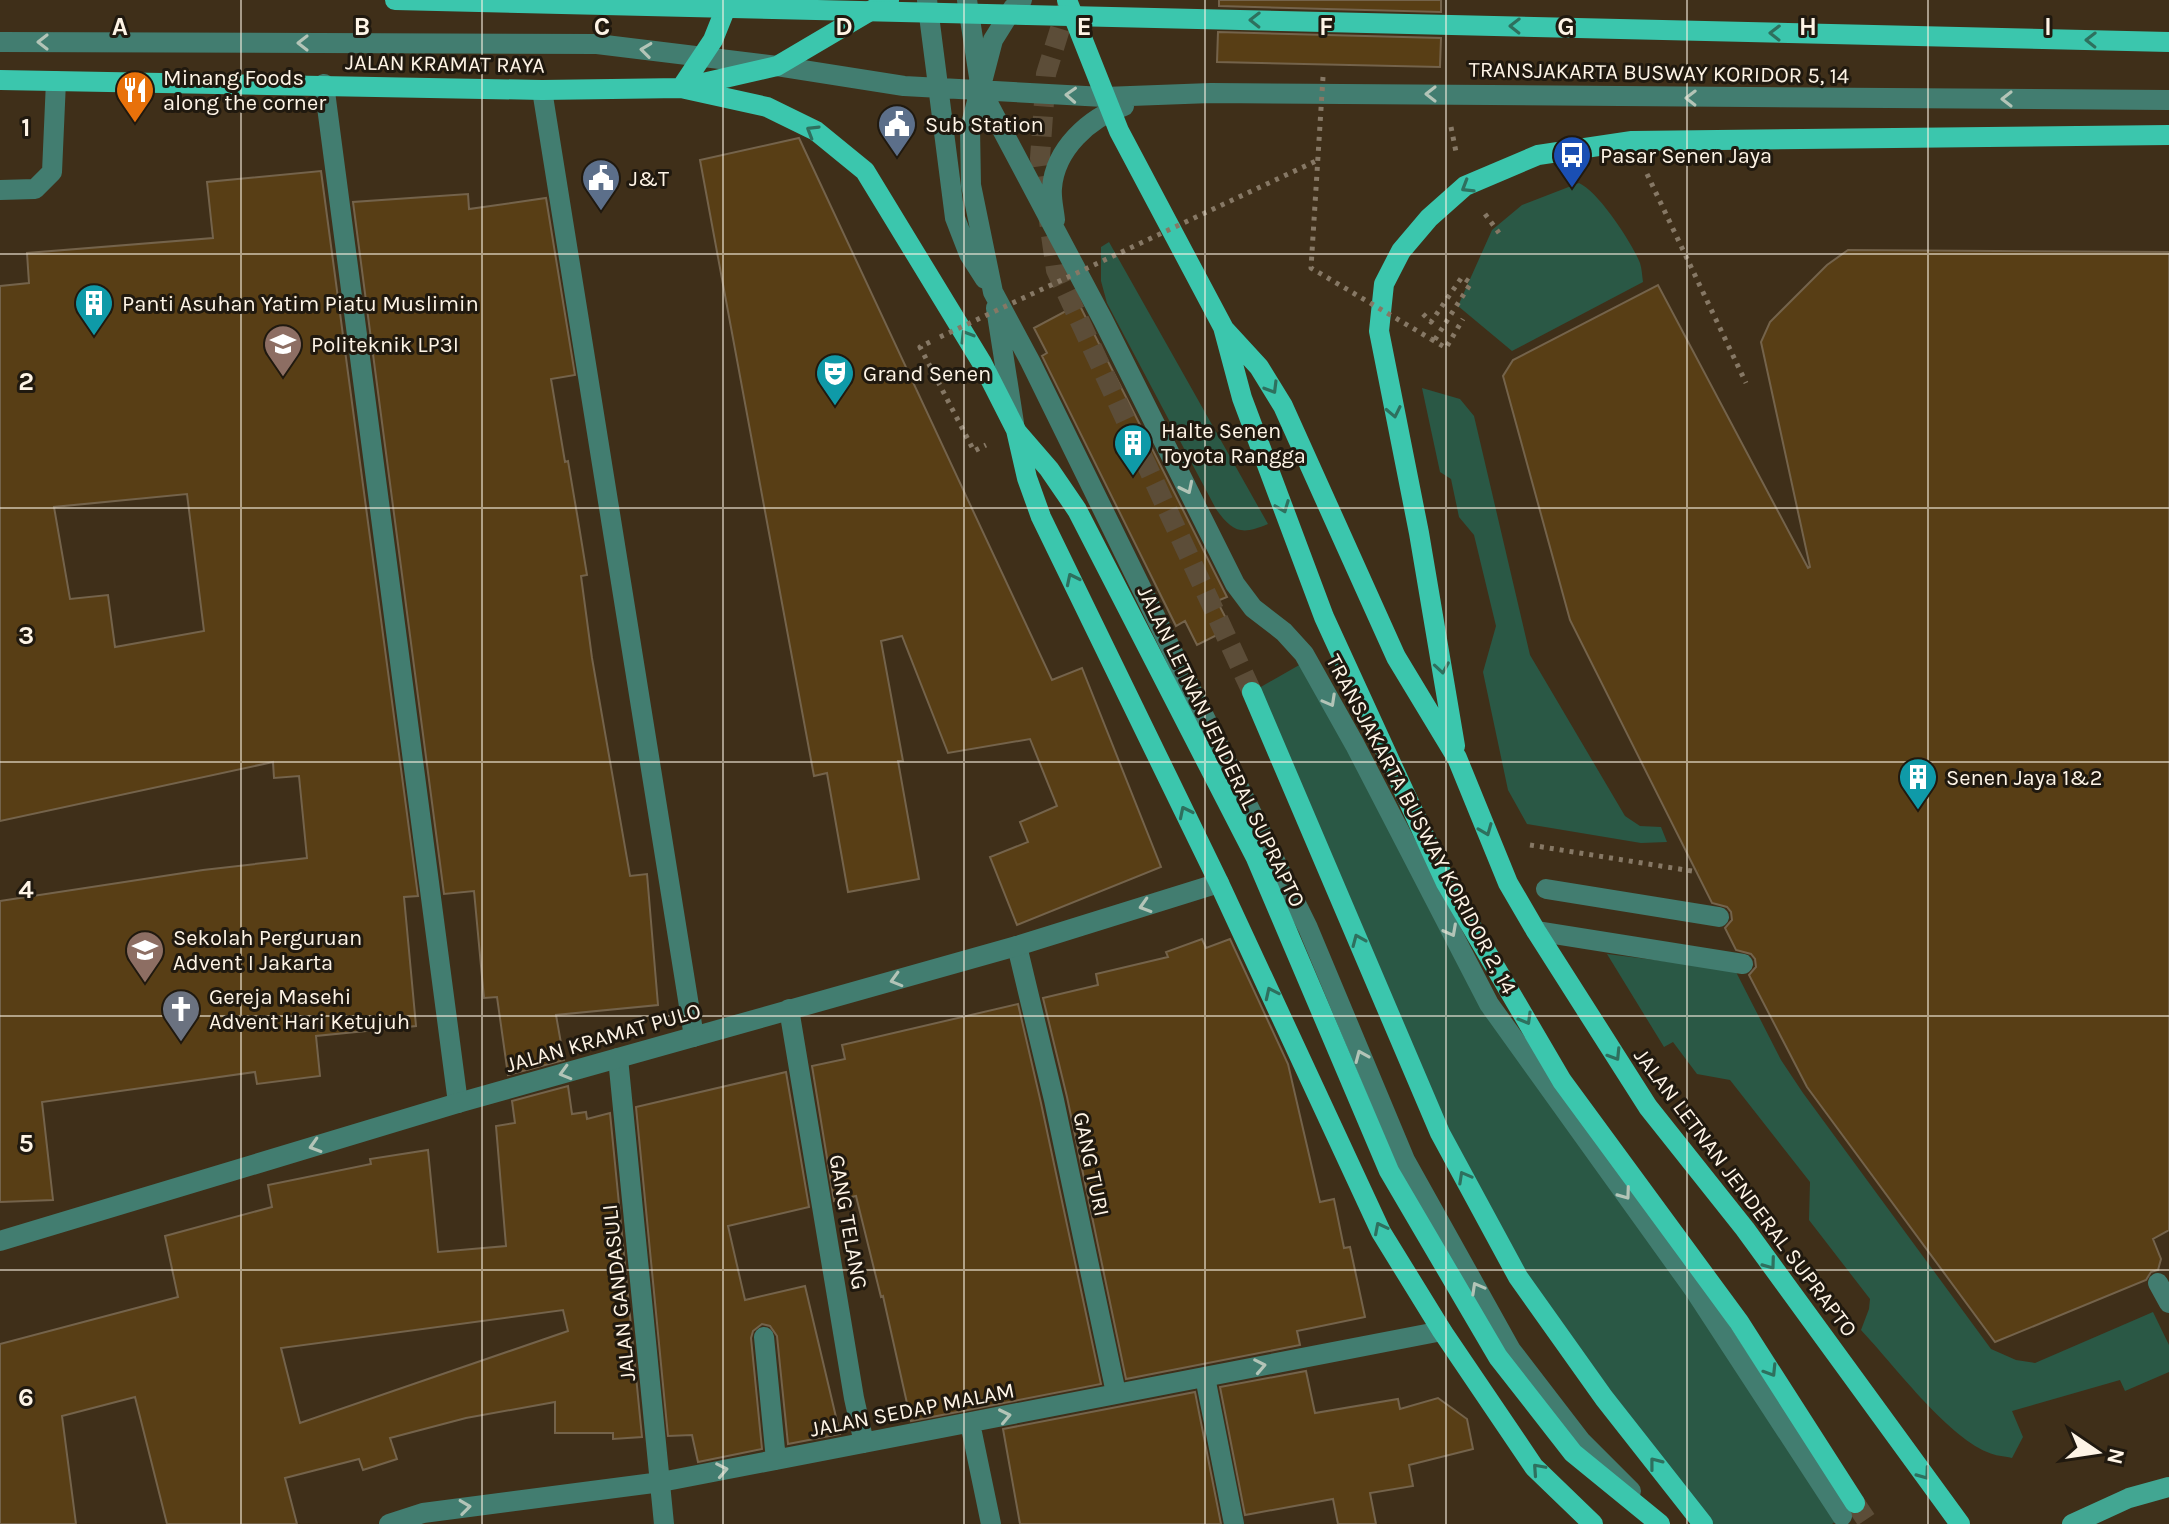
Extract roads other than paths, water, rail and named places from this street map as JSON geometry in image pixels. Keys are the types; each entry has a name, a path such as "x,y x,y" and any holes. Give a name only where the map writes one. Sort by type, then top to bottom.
{"main road":[{"path":"395,0 2169,42"},
{"path":"681,88 713,40 729,0"},
{"name":"JALAN KRAMAT RAYA","path":"0,80 542,90 681,88 777,66 889,0"},
{"name":"JALAN LETNAN JENDERAL SUPRAPTO","path":"1067,0 1107,104 1223,327 1242,398 1324,617 1446,883 1562,1081 1739,1322 1848,1510"},
{"name":"JALAN LETNAN JENDERAL SUPRAPTO","path":"681,88 767,107 816,131 865,171 982,363 1016,430 1049,469 1084,524 1256,858 1389,1171 1498,1357 1573,1453 1662,1524"},
{"path":"1457,758 1419,533 1379,331 1384,284 1401,251 1429,218 1465,186 1538,155 1632,141 2169,135"},
{"name":"JALAN LETNAN JENDERAL SUPRAPTO","path":"1223,327 1259,367 1283,406 1396,657 1457,758 1508,883 1536,931 1648,1107 1745,1229 1960,1524"},
{"name":"JALAN LETNAN JENDERAL SUPRAPTO","path":"1016,430 1027,478 1041,517 1219,883 1381,1232 1442,1331 1534,1467 1593,1524"},
{"path":"1252,692 1446,1145 1518,1277 1604,1398 1703,1524"},
{"path":"2072,1524 2129,1498 2169,1487"}],"street":[{"path":"927,0 955,218 969,254 993,292 1016,430"},
{"name":"TRANSJAKARTA BUSWAY KORIDOR 2, 14","path":"967,0 981,90 1103,320 1235,584 1253,608 1284,632 1308,660 1489,1004 1848,1510"},
{"name":"TRANSJAKARTA BUSWAY KORIDOR 2, 14","path":"1022,0 1013,8 993,40 970,128 971,185 993,292 1030,361 1308,928 1405,1160 1511,1350 1581,1441 1662,1524"},
{"name":"TRANSJAKARTA BUSWAY KORIDOR 5, 14","path":"0,42 597,44 777,66 904,86 981,90 1107,104 1149,97 1211,93 2169,100"},
{"path":"0,190 35,189 52,172 56,81"},
{"path":"324,84 458,1103"},
{"path":"542,90 694,1037"},
{"path":"1057,232 1052,188 1062,153 1107,104"},
{"name":"JALAN KRAMAT PULO","path":"0,1241 458,1103 1017,946 1219,883"},
{"path":"1546,889 1719,917"},
{"path":"1536,931 1743,964"},
{"name":"GANG TURI","path":"1017,946 1054,1100 1116,1393"},
{"name":"GANG TELANG","path":"789,1009 864,1443"},
{"name":"JALAN GANDASULI","path":"618,1058 664,1524"},
{"path":"2158,1283 2169,1303"},
{"name":"JALAN SEDAP MALAM","path":"389,1524 423,1513 661,1482 1442,1331"},
{"path":"764,1337 776,1460"},
{"path":"1205,1377 1234,1524"},
{"path":"970,1423 991,1524"}],"tunnel":[{"path":"1069,0 1046,74 1040,158 1056,270 1252,692"},
{"path":"1855,1503 1869,1524"}],"place":[{"name":"Minang Foods along the corner","path":"135,124"},
{"name":"Sub Station","path":"897,158"},
{"name":"Pasar Senen Jaya","path":"1572,189"},
{"name":"J&T","path":"601,212"},
{"name":"Panti Asuhan Yatim Piatu Muslimin","path":"94,337"},
{"name":"Politeknik LP3I","path":"283,378"},
{"name":"Grand Senen","path":"835,407"},
{"name":"Halte Senen Toyota Rangga","path":"1133,477"},
{"name":"Senen Jaya 1&2","path":"1918,811"},
{"name":"Sekolah Perguruan Advent I Jakarta","path":"145,984"},
{"name":"Gereja Masehi Advent Hari Ketujuh","path":"181,1043"}]}
